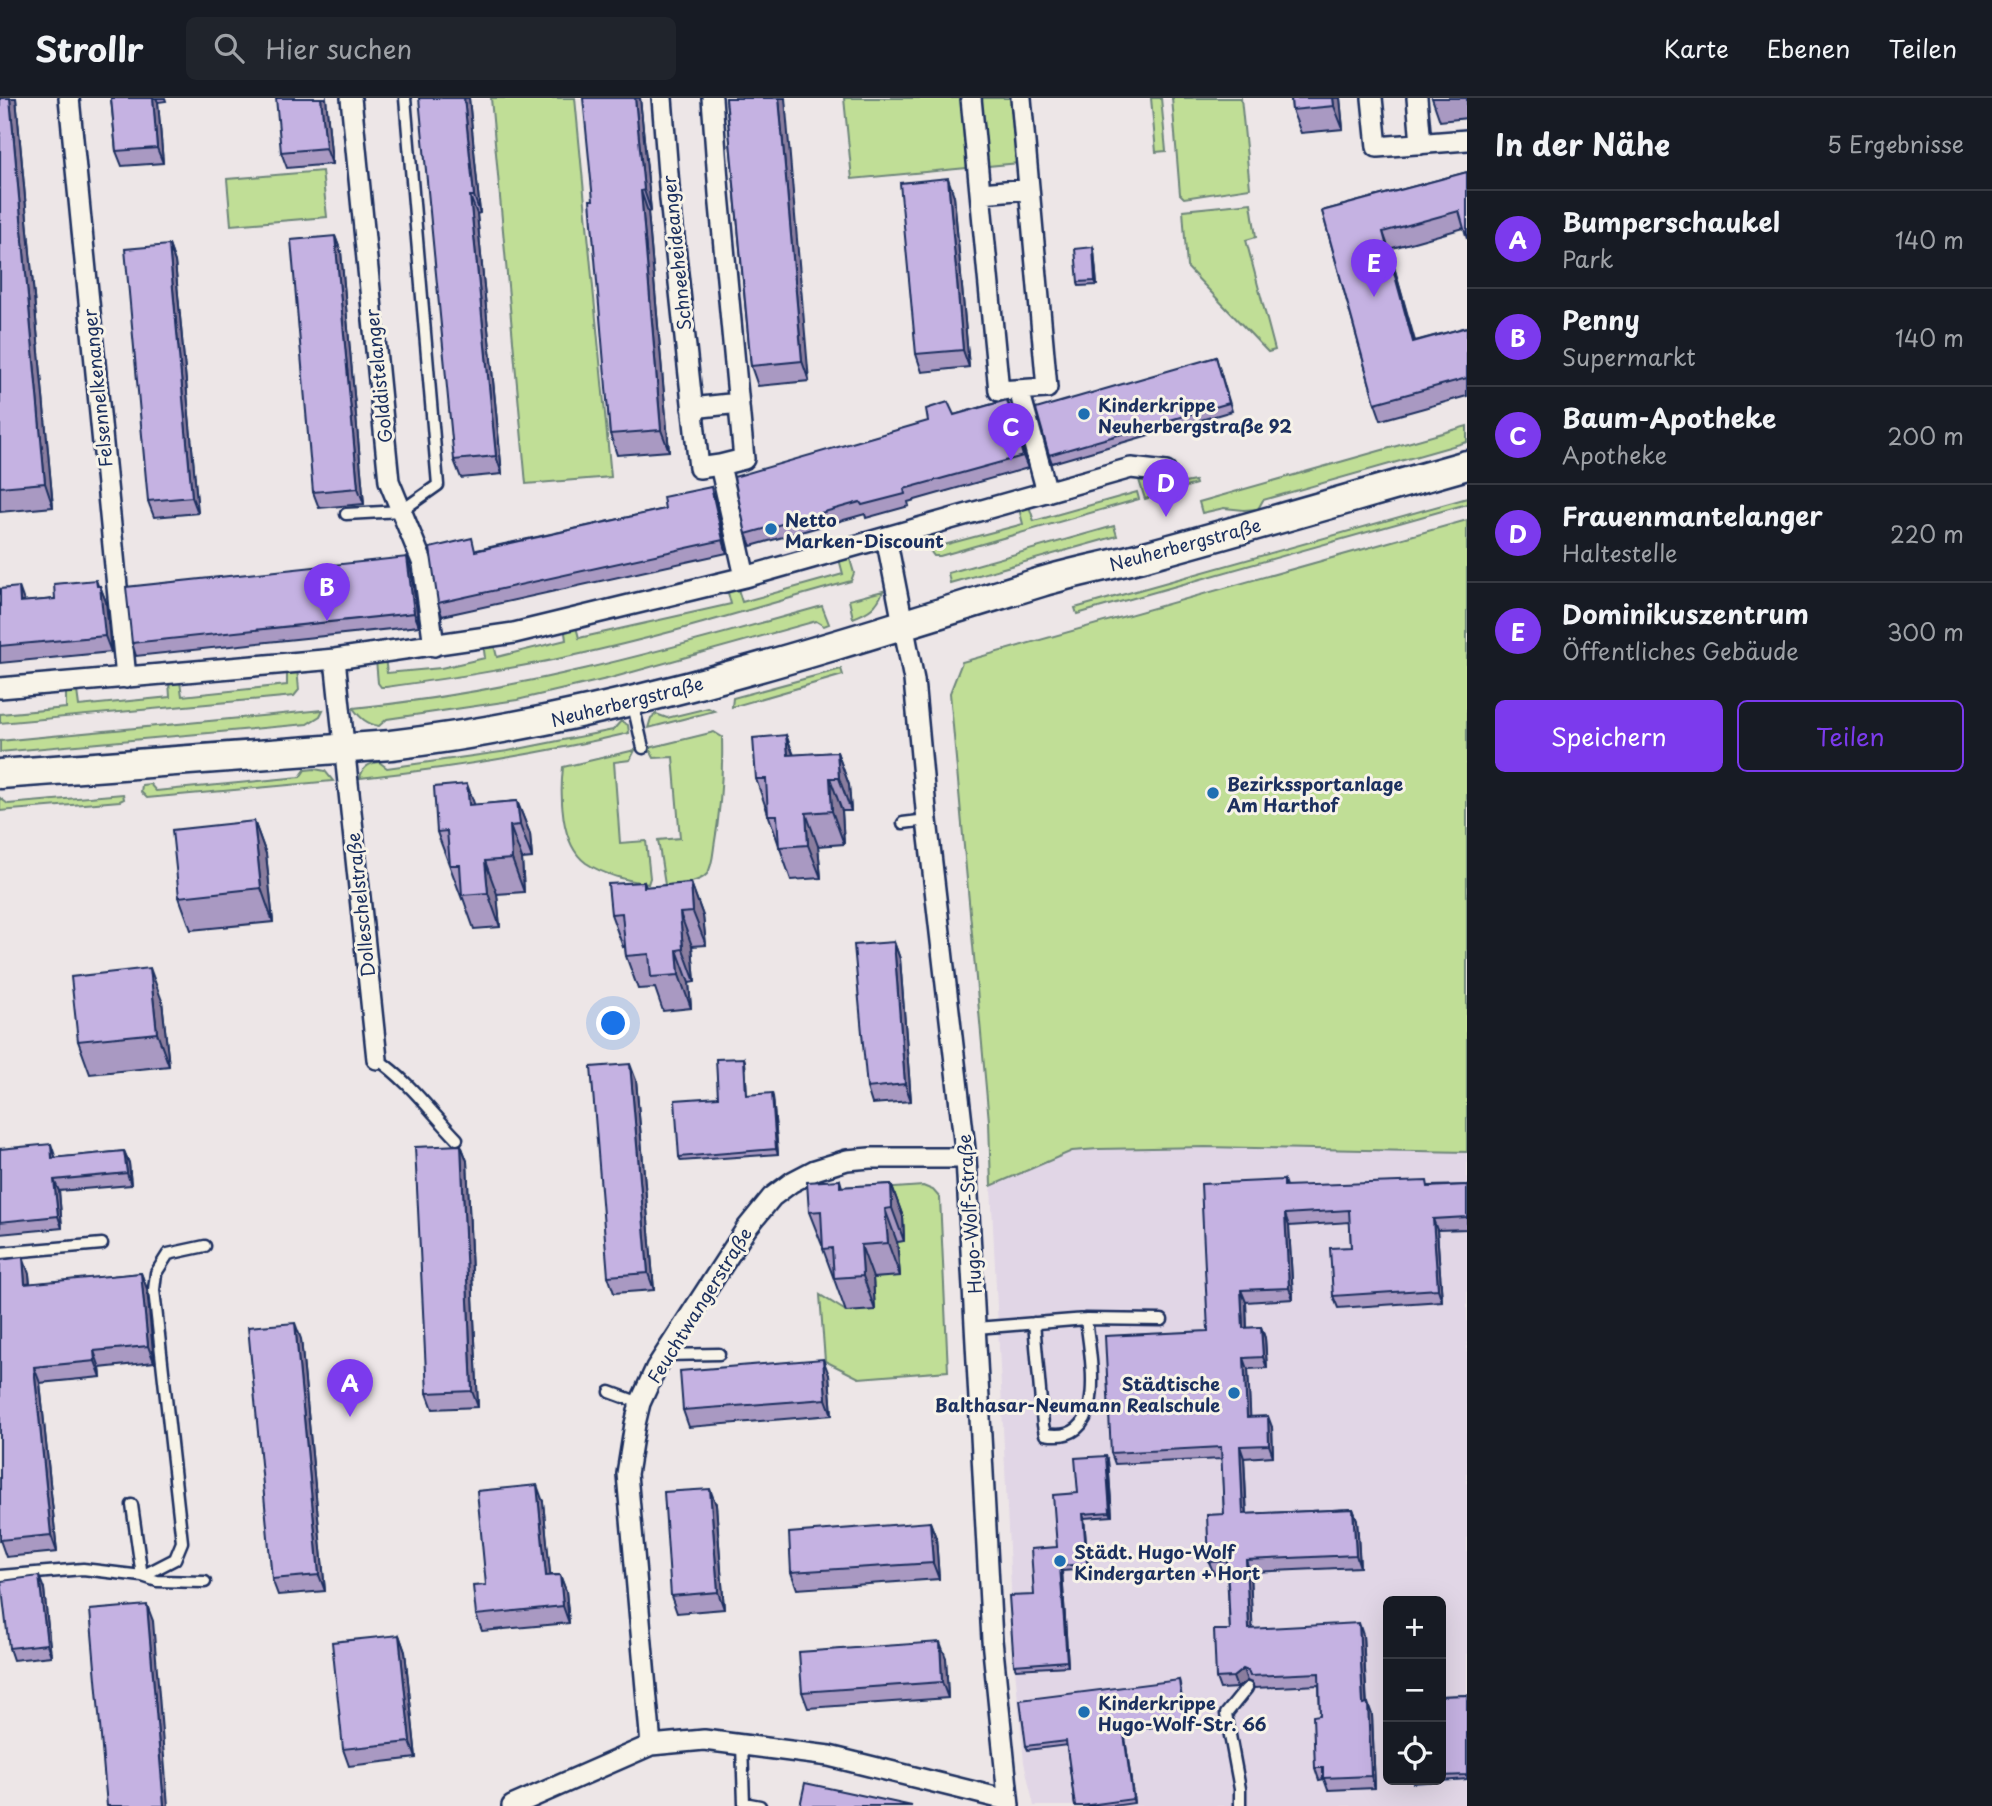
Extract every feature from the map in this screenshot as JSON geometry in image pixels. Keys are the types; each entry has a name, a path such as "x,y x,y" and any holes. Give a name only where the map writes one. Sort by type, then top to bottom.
{"main road":[{"name":"Neuherbergstraße","path":"0,774 344,750 434,740 531,724 632,702 1045,581 1147,556 1467,465"}],"street":[{"name":"Felsennelkenanger","path":"69,98 126,678"},
{"name":"Golddistelanger","path":"351,98 388,481 423,564 434,646"},
{"name":"Schneeheideanger","path":"662,98 699,468 720,465"},
{"path":"712,98 744,459 720,465 745,577"},
{"path":"971,98 999,391 1047,388 1021,98"},
{"path":"1372,98 1377,147 1467,140"},
{"path":"1417,98 1421,144"},
{"path":"981,193 1029,189"},
{"path":"1019,390 1047,492"},
{"path":"692,408 739,403"},
{"path":"0,688 335,659 514,633 745,577 1131,468 1166,472"},
{"path":"886,537 904,624"},
{"name":"Hugo-Wolf-Straße","path":"904,624 914,680 927,820 966,1158 992,1640 1008,1803"},
{"path":"335,659 344,750"},
{"name":"Dolleschelstraße","path":"344,750 377,1059"},
{"name":"Feuchtwangerstraße","path":"651,1745 627,1474 630,1444 640,1403 664,1355 746,1229 772,1197 792,1182 815,1170 846,1160 966,1158"},
{"path":"512,1806 651,1745 704,1740 829,1756 1008,1803"}],"lane":[{"path":"346,514 401,510 438,485 405,98"},
{"path":"632,702 643,748"},
{"path":"903,823 927,820"},
{"path":"377,1059 409,1084 417,1097 457,1139"},
{"path":"0,1253 102,1244"},
{"path":"142,1576 175,1559 182,1542 154,1290 156,1273 168,1254 205,1247"},
{"path":"976,1328 1086,1319 1162,1320"},
{"path":"1034,1323 1042,1425 1045,1434 1059,1436 1073,1432 1089,1412 1093,1388 1086,1319"},
{"path":"664,1355 719,1354"},
{"path":"610,1392 640,1403"},
{"path":"132,1505 142,1576"},
{"path":"0,1576 83,1569 142,1576 157,1581 205,1582"},
{"path":"1240,1806 1240,1789 1226,1714 1247,1688"},
{"path":"741,1745 744,1803 760,1806"}],"shaded area":[{"name":"Städtische Balthasar-Neumann Realschule","path":"1205,1147 1467,1152 1467,1806 1034,1806 1024,1762 1015,1669 991,1186 1072,1151"}],"green space":[{"path":"491,98 575,98 611,477 526,484"},
{"path":"844,98 1013,98 1019,163 852,179"},
{"path":"1151,98 1161,98 1166,151 1156,152"},
{"path":"1172,98 1241,98 1250,188 1184,198 1180,194"},
{"path":"322,171 327,217 231,225 227,179"},
{"path":"1251,203 1256,237 1246,240 1275,350 1268,352 1187,267 1183,210"},
{"path":"1467,426 1467,442 1263,500 1258,509 1224,508 1202,513 1199,502"},
{"path":"1139,480 1153,481 1164,487 1195,481 1196,484 1145,499"},
{"path":"1137,492 1139,499 940,556 934,556 931,552 926,534 935,532 940,546 1023,524 1019,509 1029,506 1034,521"},
{"path":"1467,498 1467,504 1077,614 1075,608"},
{"name":"Bezirkssportanlage Am Harthof","path":"1467,520 1467,1152 1205,1147 1098,1149 1072,1151 991,1186 989,1121 950,693 962,662"},
{"path":"1114,526 1117,536 950,583 948,573"},
{"path":"849,556 854,573 851,581 680,629 576,655 505,669 386,687 381,687 378,683 376,660 385,658 387,673 441,668 485,658 483,643 493,641 497,657 566,640 564,625 575,623 579,638 731,604 727,589 737,586 742,602 843,574 839,559"},
{"path":"883,591 872,608 853,618 849,600"},
{"path":"822,606 829,624 824,626 816,621 611,678 517,700 387,719 379,726 364,720 353,708 473,692 590,668"},
{"path":"297,668 299,690 294,696 0,723 0,714 66,708 66,692 77,691 79,706 170,697 169,681 180,681 182,696 287,685 287,669"},
{"path":"841,669 843,675 732,707 733,698"},
{"path":"708,708 714,711 648,728 651,718 656,714 667,718"},
{"path":"323,710 320,716 307,724 0,752 0,741"},
{"path":"621,721 628,725 629,733 495,760 360,778 364,769 379,762 387,768 508,751 613,730"},
{"path":"714,732 722,737 722,766 718,819 710,868 707,874 698,880 665,885 658,840 680,838 673,757 654,758 649,748"},
{"path":"635,750 630,760 614,762 620,843 646,841 650,878 648,884 608,874 586,863 577,855 567,832 562,805 563,767"},
{"path":"305,770 325,771 333,781 147,798 141,792 142,785 150,784 156,791 300,777"},
{"path":"123,794 124,799 120,801 0,811 0,798 8,804"},
{"path":"923,1186 933,1190 940,1198 948,1371 859,1378 825,1361 820,1295 846,1311 873,1278 900,1275 897,1242 904,1241 903,1217 866,1190"}],"building":[{"path":"0,98 10,98 45,483 0,487"},
{"path":"111,98 153,98 157,148 116,151"},
{"path":"276,98 321,98 326,148 281,152"},
{"path":"419,98 464,98 474,196 470,196 496,456 454,460"},
{"path":"583,98 635,98 661,430 610,434"},
{"path":"726,98 779,98 802,361 751,366"},
{"path":"1291,98 1333,98 1334,106 1292,110"},
{"path":"1467,172 1467,239 1459,211 1383,232 1413,342 1467,327 1467,378 1375,403 1322,211"},
{"path":"948,178 963,350 916,354 900,183"},
{"path":"335,236 358,488 313,492 291,240"},
{"path":"169,245 192,497 148,501 125,249"},
{"path":"1093,247 1095,281 1078,282 1075,249"},
{"path":"1216,357 1229,403 1049,455 1036,409"},
{"path":"1007,400 1023,456 904,489 905,494 862,505 860,502 746,534 734,477 928,421 926,409 948,402 954,415"},
{"path":"711,487 723,540 438,603 430,548 472,538 475,551 665,509 663,497"},
{"path":"407,557 414,613 132,643 126,587"},
{"path":"96,580 97,586 100,586 105,636 0,646 0,589 19,587 20,602 55,599 54,584"},
{"path":"786,735 788,755 837,752 839,778 830,778 832,811 806,813 808,845 779,847 777,815 768,815 766,779 756,779 753,738"},
{"path":"467,784 469,805 517,801 520,825 510,826 512,859 485,861 488,893 462,895 460,865 450,865 447,831 437,832 434,787"},
{"path":"254,821 261,888 179,897 172,830"},
{"path":"644,882 644,887 691,883 693,912 680,913 683,949 677,950 679,975 651,977 649,954 626,956 622,913 611,914 608,884"},
{"path":"894,942 905,1084 867,1088 854,945"},
{"path":"150,968 157,1033 78,1041 71,977"},
{"path":"744,1058 746,1095 772,1093 776,1149 679,1157 675,1100 718,1097 716,1059"},
{"path":"630,1064 648,1273 608,1276 591,1067"},
{"path":"51,1144 52,1158 124,1151 127,1173 54,1180 58,1216 0,1222 0,1149"},
{"path":"461,1145 472,1391 427,1393 415,1147"},
{"path":"840,1180 840,1187 891,1184 892,1208 885,1209 888,1243 861,1245 863,1276 834,1278 832,1248 823,1249 821,1211 809,1212 807,1182"},
{"path":"1284,1180 1284,1186 1427,1181 1428,1187 1467,1185 1467,1217 1433,1219 1438,1289 1333,1296 1330,1248 1351,1247 1349,1210 1285,1214 1289,1288 1241,1290 1243,1328 1261,1327 1263,1357 1244,1358 1247,1417 1268,1416 1269,1445 1240,1446 1243,1514 1353,1509 1356,1555 1246,1560 1249,1629 1359,1623 1363,1704 1368,1703 1371,1776 1323,1778 1323,1768 1315,1768 1313,1716 1320,1715 1319,1673 1250,1676 1248,1671 1243,1669 1233,1677 1216,1678 1214,1630 1230,1630 1227,1561 1209,1562 1207,1515 1224,1514 1221,1447 1111,1453 1105,1336 1208,1331 1201,1184"},
{"path":"23,1257 25,1284 141,1273 148,1346 94,1351 95,1361 34,1367 51,1535 0,1540 0,1260"},
{"path":"295,1323 319,1575 272,1579 248,1327"},
{"path":"823,1359 826,1399 683,1410 680,1371"},
{"name":"Städt. Hugo-Wolf Kindergarten + Hort","path":"1106,1456 1110,1512 1083,1514 1087,1564 1060,1566 1067,1661 1014,1665 1009,1596 1034,1595 1031,1549 1057,1547 1053,1495 1078,1493 1075,1458"},
{"path":"537,1485 546,1576 560,1575 563,1606 476,1615 473,1586 486,1585 477,1491"},
{"path":"710,1489 718,1592 671,1596 664,1492"},
{"path":"930,1522 933,1563 791,1572 789,1533"},
{"path":"39,1576 47,1644 9,1648 1,1581"},
{"path":"147,1605 164,1806 107,1806 90,1610"},
{"path":"399,1635 410,1742 343,1749 332,1642"},
{"path":"940,1642 942,1682 802,1692 799,1652"},
{"path":"1179,1680 1184,1719 1123,1727 1133,1799 1075,1806 1066,1741 1026,1746 1020,1700"},
{"path":"1467,1695 1467,1775 1446,1776 1446,1696"},
{"path":"805,1783 912,1806 800,1806"}],"place":[{"name":"Dominikuszentrum","path":"1374,297"},
{"name":"Kinderkrippe Neuherbergstraße 92","path":"1084,414"},
{"name":"Baum-Apotheke","path":"1011,461"},
{"name":"Frauenmantelanger","path":"1166,517"},
{"name":"Netto Marken-Discount","path":"771,529"},
{"name":"Penny","path":"327,621"},
{"name":"Bezirkssportanlage Am Harthof","path":"1213,793"},
{"name":"Städtische Balthasar-Neumann Realschule","path":"1234,1393"},
{"name":"Bumperschaukel","path":"350,1417"},
{"name":"Städt. Hugo-Wolf Kindergarten + Hort","path":"1060,1561"},
{"name":"Kinderkrippe Hugo-Wolf-Str. 66","path":"1084,1712"}]}
